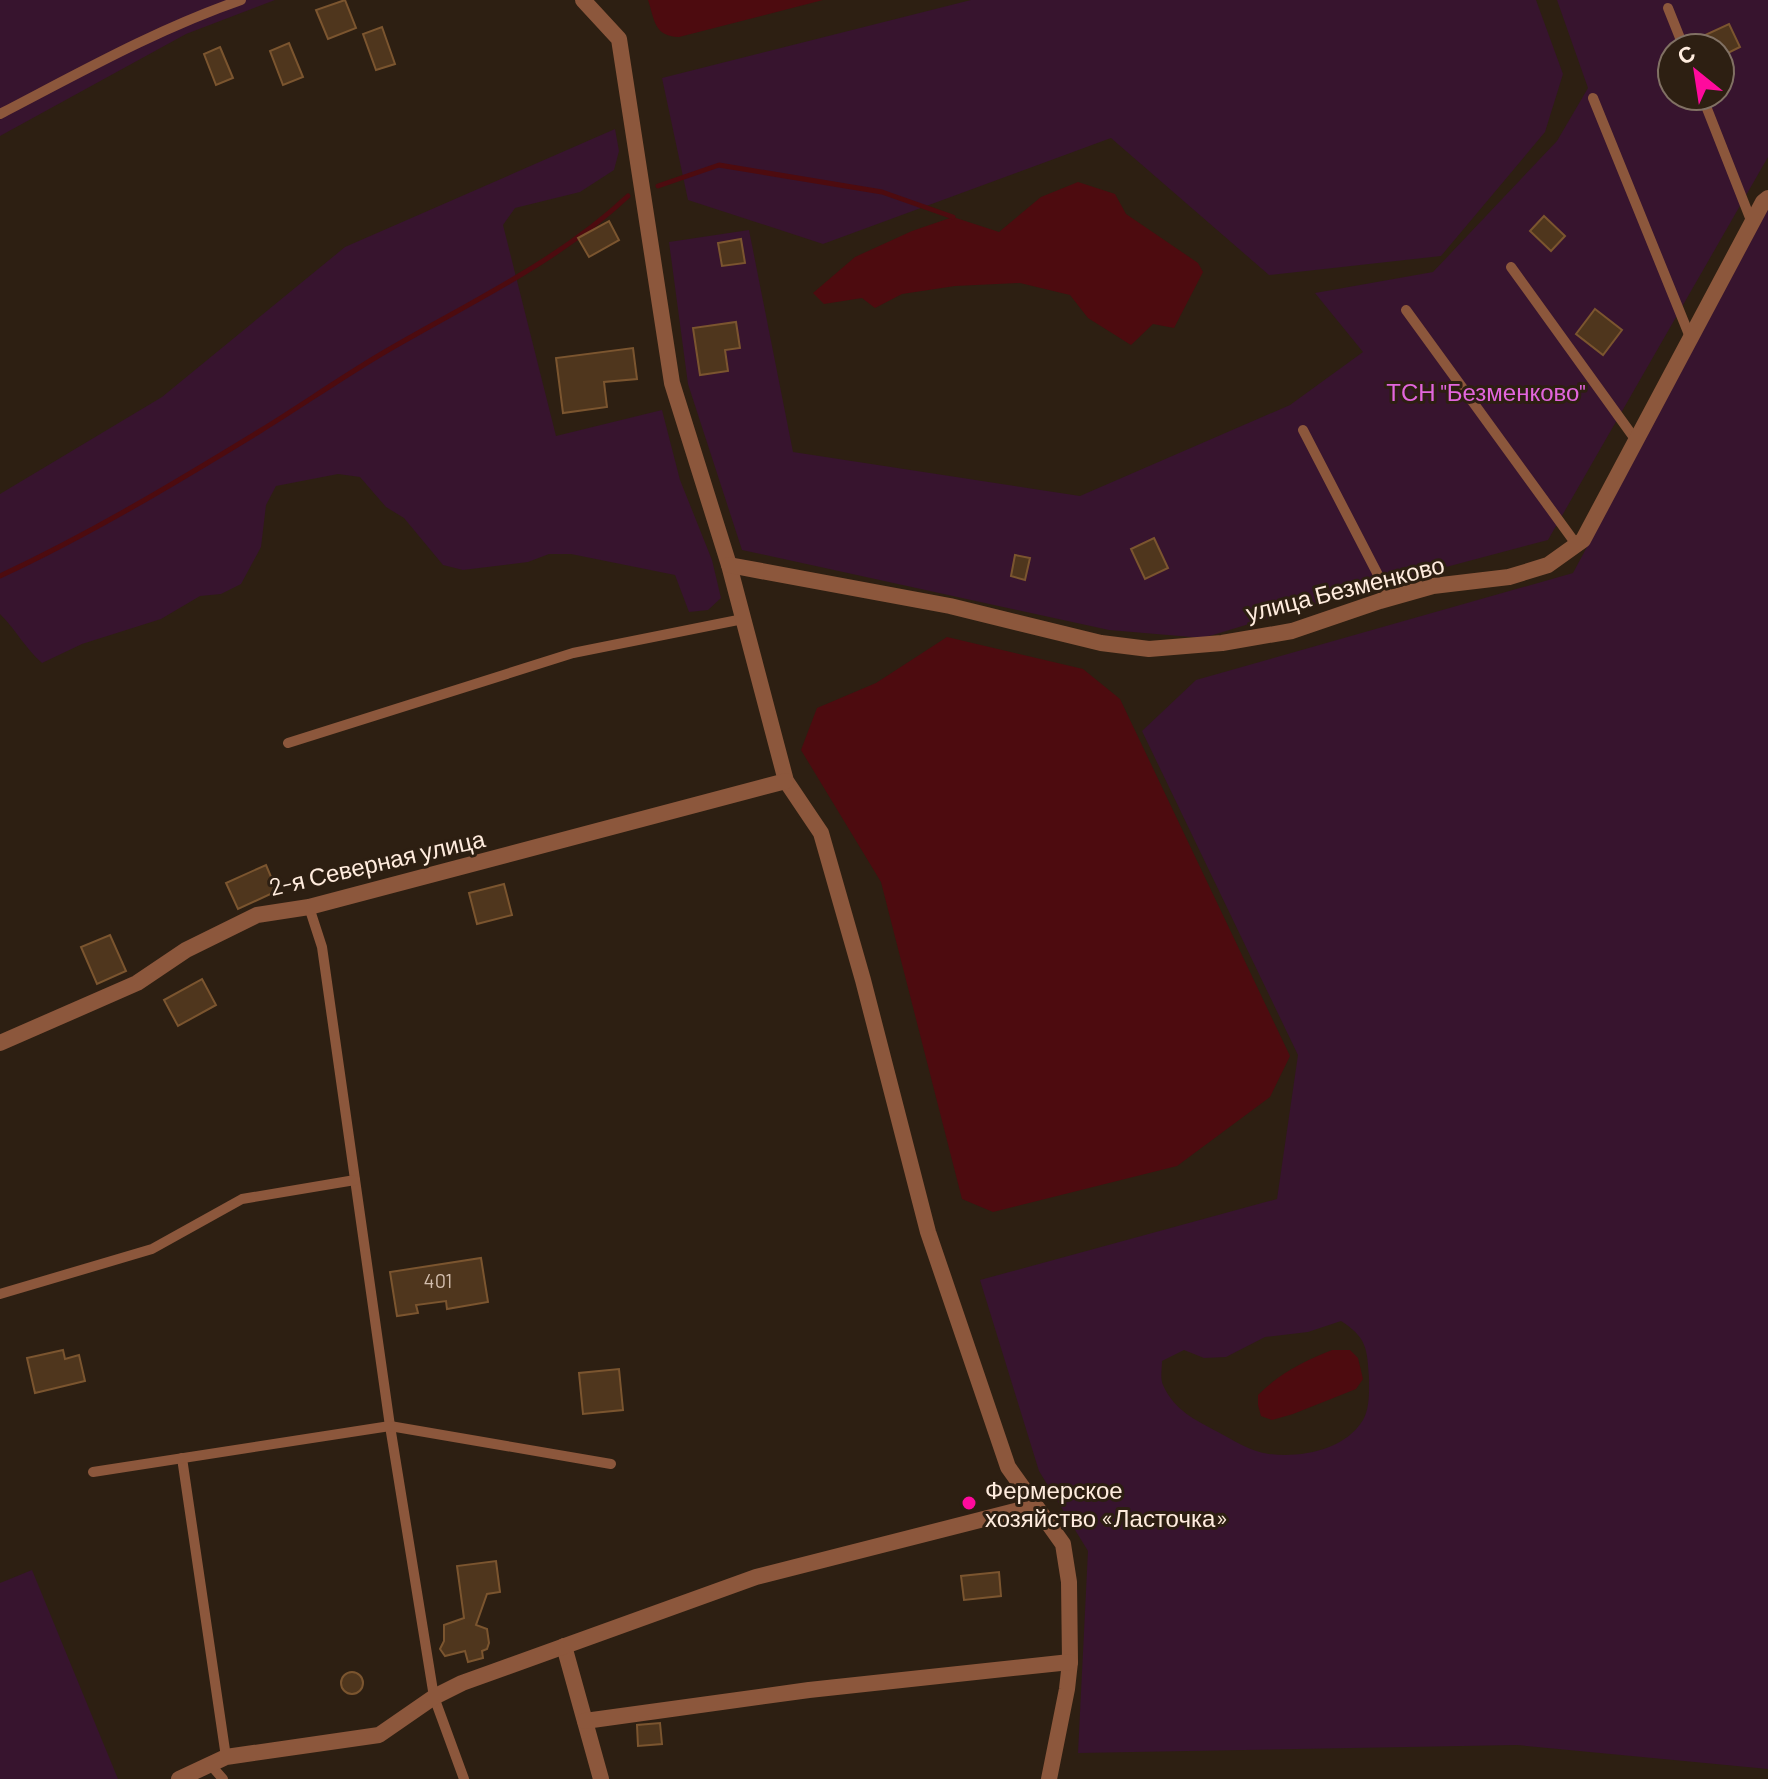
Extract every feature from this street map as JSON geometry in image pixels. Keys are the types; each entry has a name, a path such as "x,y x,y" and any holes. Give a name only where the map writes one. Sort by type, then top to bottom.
{"street":[{"path":"583,0 619,39 672,383 729,565 786,781 821,833 863,980 928,1232 1008,1467 1063,1544 1069,1582 1070,1662 1049,1779"},
{"name":"улица Безменково","path":"729,565 950,606 1101,643 1149,649 1222,643 1292,631 1433,586 1509,577 1548,565 1583,540 1690,337 1768,198"},
{"name":"2-я Северная улица","path":"0,1043 137,983 186,950 257,915 309,907 786,781"},
{"path":"179,1779 218,1760 379,1735 434,1697 462,1683 756,1577 1035,1506"},
{"path":"564,1646 601,1779"},
{"path":"585,1721 809,1690 1070,1662"}],"lane":[{"path":"0,114 98,63 202,14 241,0"},
{"path":"1668,8 1678,32"},
{"path":"1593,98 1690,337"},
{"path":"1708,112 1752,223"},
{"path":"1511,267 1635,439"},
{"path":"1406,310 1576,544"},
{"path":"1303,430 1390,598"},
{"path":"288,743 573,653 743,619"},
{"path":"309,907 322,947 390,1426 434,1697 464,1779"},
{"path":"0,1294 152,1249 242,1199 355,1180"},
{"path":"93,1472 390,1426 611,1464"},
{"path":"182,1458 218,1760 223,1779"}],"green space":[{"path":"0,0 275,0 186,34 0,136"},
{"path":"971,0 1536,0 1563,74 1545,132 1441,256 1269,275 1111,138 823,244 688,200 662,78"},
{"name":"ТСН \"Безменково\"","path":"1557,0 1768,0 1768,157 1548,540 1371,587 1203,638 1109,630 742,550 688,384 669,242 749,230 793,452 1080,496 1290,405 1363,352 1315,293 1433,272 1557,141 1588,88"},
{"path":"615,129 619,151 614,170 580,192 515,208 503,225 556,436 662,410 680,480 712,560 721,598 708,610 689,612 675,575 571,554 549,554 528,562 463,570 443,565 404,518 386,507 360,477 338,474 276,486 266,505 261,547 241,584 221,594 200,596 161,619 82,644 42,663 31,651 0,614 0,494 162,397 345,247"},
{"path":"1768,209 1768,1769 1517,1745 1078,1753 1088,1551 1039,1471 980,1280 1277,1199 1298,1055 1142,731 1196,680 1573,573","holes":["1341,1321 1356,1333 1364,1345 1369,1399 1363,1420 1355,1430 1345,1439 1321,1450 1281,1455 1249,1448 1186,1413 1173,1401 1162,1382 1162,1361 1184,1350 1204,1358 1226,1357 1265,1337 1308,1332"]},
{"path":"32,1570 118,1779 0,1779 0,1583"}],"shaded area":[{"path":"648,0 823,0 679,37 660,30"},
{"path":"1078,182 1115,194 1126,214 1198,263 1203,272 1174,328 1153,324 1131,345 1088,318 1070,295 1020,283 955,286 902,294 875,308 862,298 824,304 813,293 855,257 912,231 953,217 999,232 1041,197"},
{"path":"947,637 1083,669 1120,699 1290,1056 1270,1097 1177,1166 993,1212 962,1199 881,882 801,750 817,708 876,683"},
{"path":"1332,1350 1350,1350 1358,1358 1363,1379 1356,1389 1272,1420 1261,1416 1258,1395 1266,1387 1293,1368"}],"building":[{"path":"345,0 356,28 328,39 316,10"},
{"path":"1729,24 1733,32 1712,32"},
{"path":"382,27 395,64 376,70 363,34"},
{"path":"289,43 303,77 283,85 270,51"},
{"path":"220,47 233,78 216,85 204,54"},
{"path":"1544,216 1565,236 1551,251 1530,231"},
{"path":"609,221 619,240 589,257 578,238"},
{"path":"741,239 745,263 722,266 718,243"},
{"path":"1595,309 1622,330 1603,355 1576,334"},
{"path":"736,322 740,348 725,350 728,371 700,375 693,328"},
{"path":"633,348 637,379 604,382 607,407 563,413 556,358"},
{"path":"1154,538 1168,568 1145,579 1131,549"},
{"path":"1015,555 1030,558 1025,580 1011,576"},
{"path":"266,865 277,891 238,909 226,883"},
{"path":"504,884 512,915 477,924 469,893"},
{"path":"110,935 126,971 97,984 81,947"},
{"path":"202,979 216,1005 178,1026 164,1000"},
{"path":"481,1258 488,1302 447,1309 446,1301 416,1305 418,1313 397,1316 390,1272"},
{"path":"63,1350 65,1359 79,1355 85,1381 35,1393 27,1358"},
{"path":"619,1369 623,1410 583,1414 579,1373"},
{"path":"496,1561 500,1592 487,1594 476,1625 487,1629 489,1643 487,1649 482,1651 483,1658 468,1662 465,1651 445,1656 440,1649 444,1641 444,1625 464,1618 457,1566"},
{"path":"999,1572 1001,1596 964,1600 961,1576"},
{"path":"352,1672 360,1675 363,1683 360,1691 352,1694 344,1691 341,1683 344,1675"},
{"path":"660,1723 662,1744 638,1746 637,1725"}],"waterway":[{"path":"658,186 719,165 882,192 953,217"},
{"path":"0,576 164,489 378,356 508,283 570,243 628,196"}],"place":[{"name":"Фермерское хозяйство «Ласточка»","path":"969,1503"}]}
